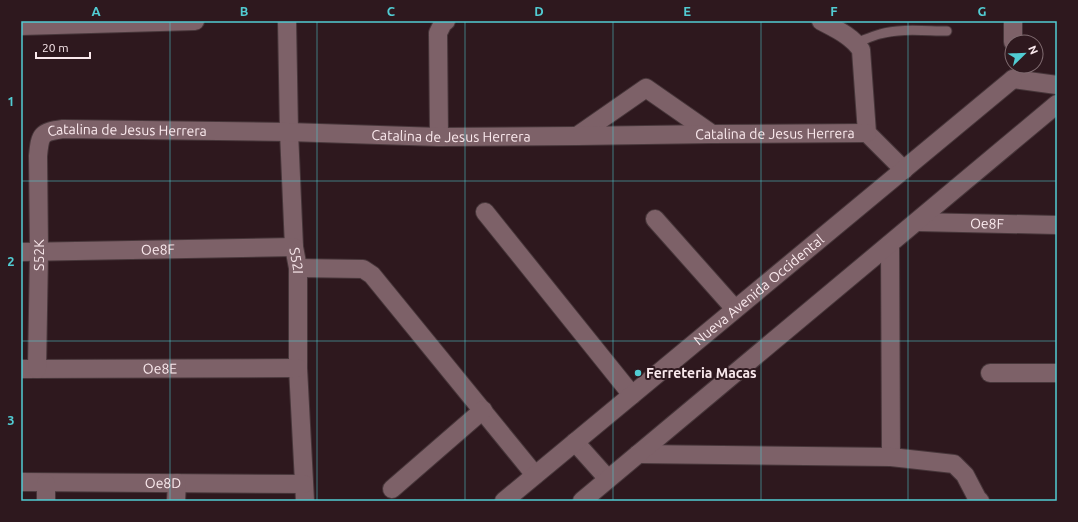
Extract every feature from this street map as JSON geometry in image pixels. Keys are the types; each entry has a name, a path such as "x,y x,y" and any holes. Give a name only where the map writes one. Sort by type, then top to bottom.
{"street":[{"path":"30,24 195,21"},
{"name":"S52I","path":"287,21 294,247 298,268 298,368 305,492"},
{"path":"822,21 850,38 861,50 867,134 904,170"},
{"path":"1013,21 1013,34"},
{"path":"439,137 438,33 444,22"},
{"path":"1016,75 1057,85"},
{"name":"Nueva Avenida Occidental","path":"504,501 904,170 1016,75"},
{"path":"577,136 646,88 712,134"},
{"path":"582,501 1057,104"},
{"name":"Catalina de Jesus Herrera","path":"40,140 44,134 51,131 64,129 290,132 439,137 867,134"},
{"name":"S52K","path":"29,369 39,252 38,156 40,140"},
{"path":"485,212 632,395"},
{"path":"655,219 735,309"},
{"name":"Oe8F","path":"917,222 1057,225"},
{"path":"890,244 891,456"},
{"name":"Oe8F","path":"21,252 294,247"},
{"path":"298,268 363,269 372,275 535,475"},
{"name":"Oe8E","path":"29,369 298,368"},
{"path":"990,372 1057,373"},
{"path":"392,489 483,410"},
{"path":"575,442 608,479"},
{"path":"638,454 891,456 954,464 965,475 976,498 980,501"},
{"name":"Oe8D","path":"21,482 177,483 305,492"},
{"path":"46,482 46,501"},
{"path":"176,501 177,483"}],"lane":[{"path":"856,43 890,32 947,32"}],"place":[{"name":"Ferreteria Macas","path":"638,373"}]}
